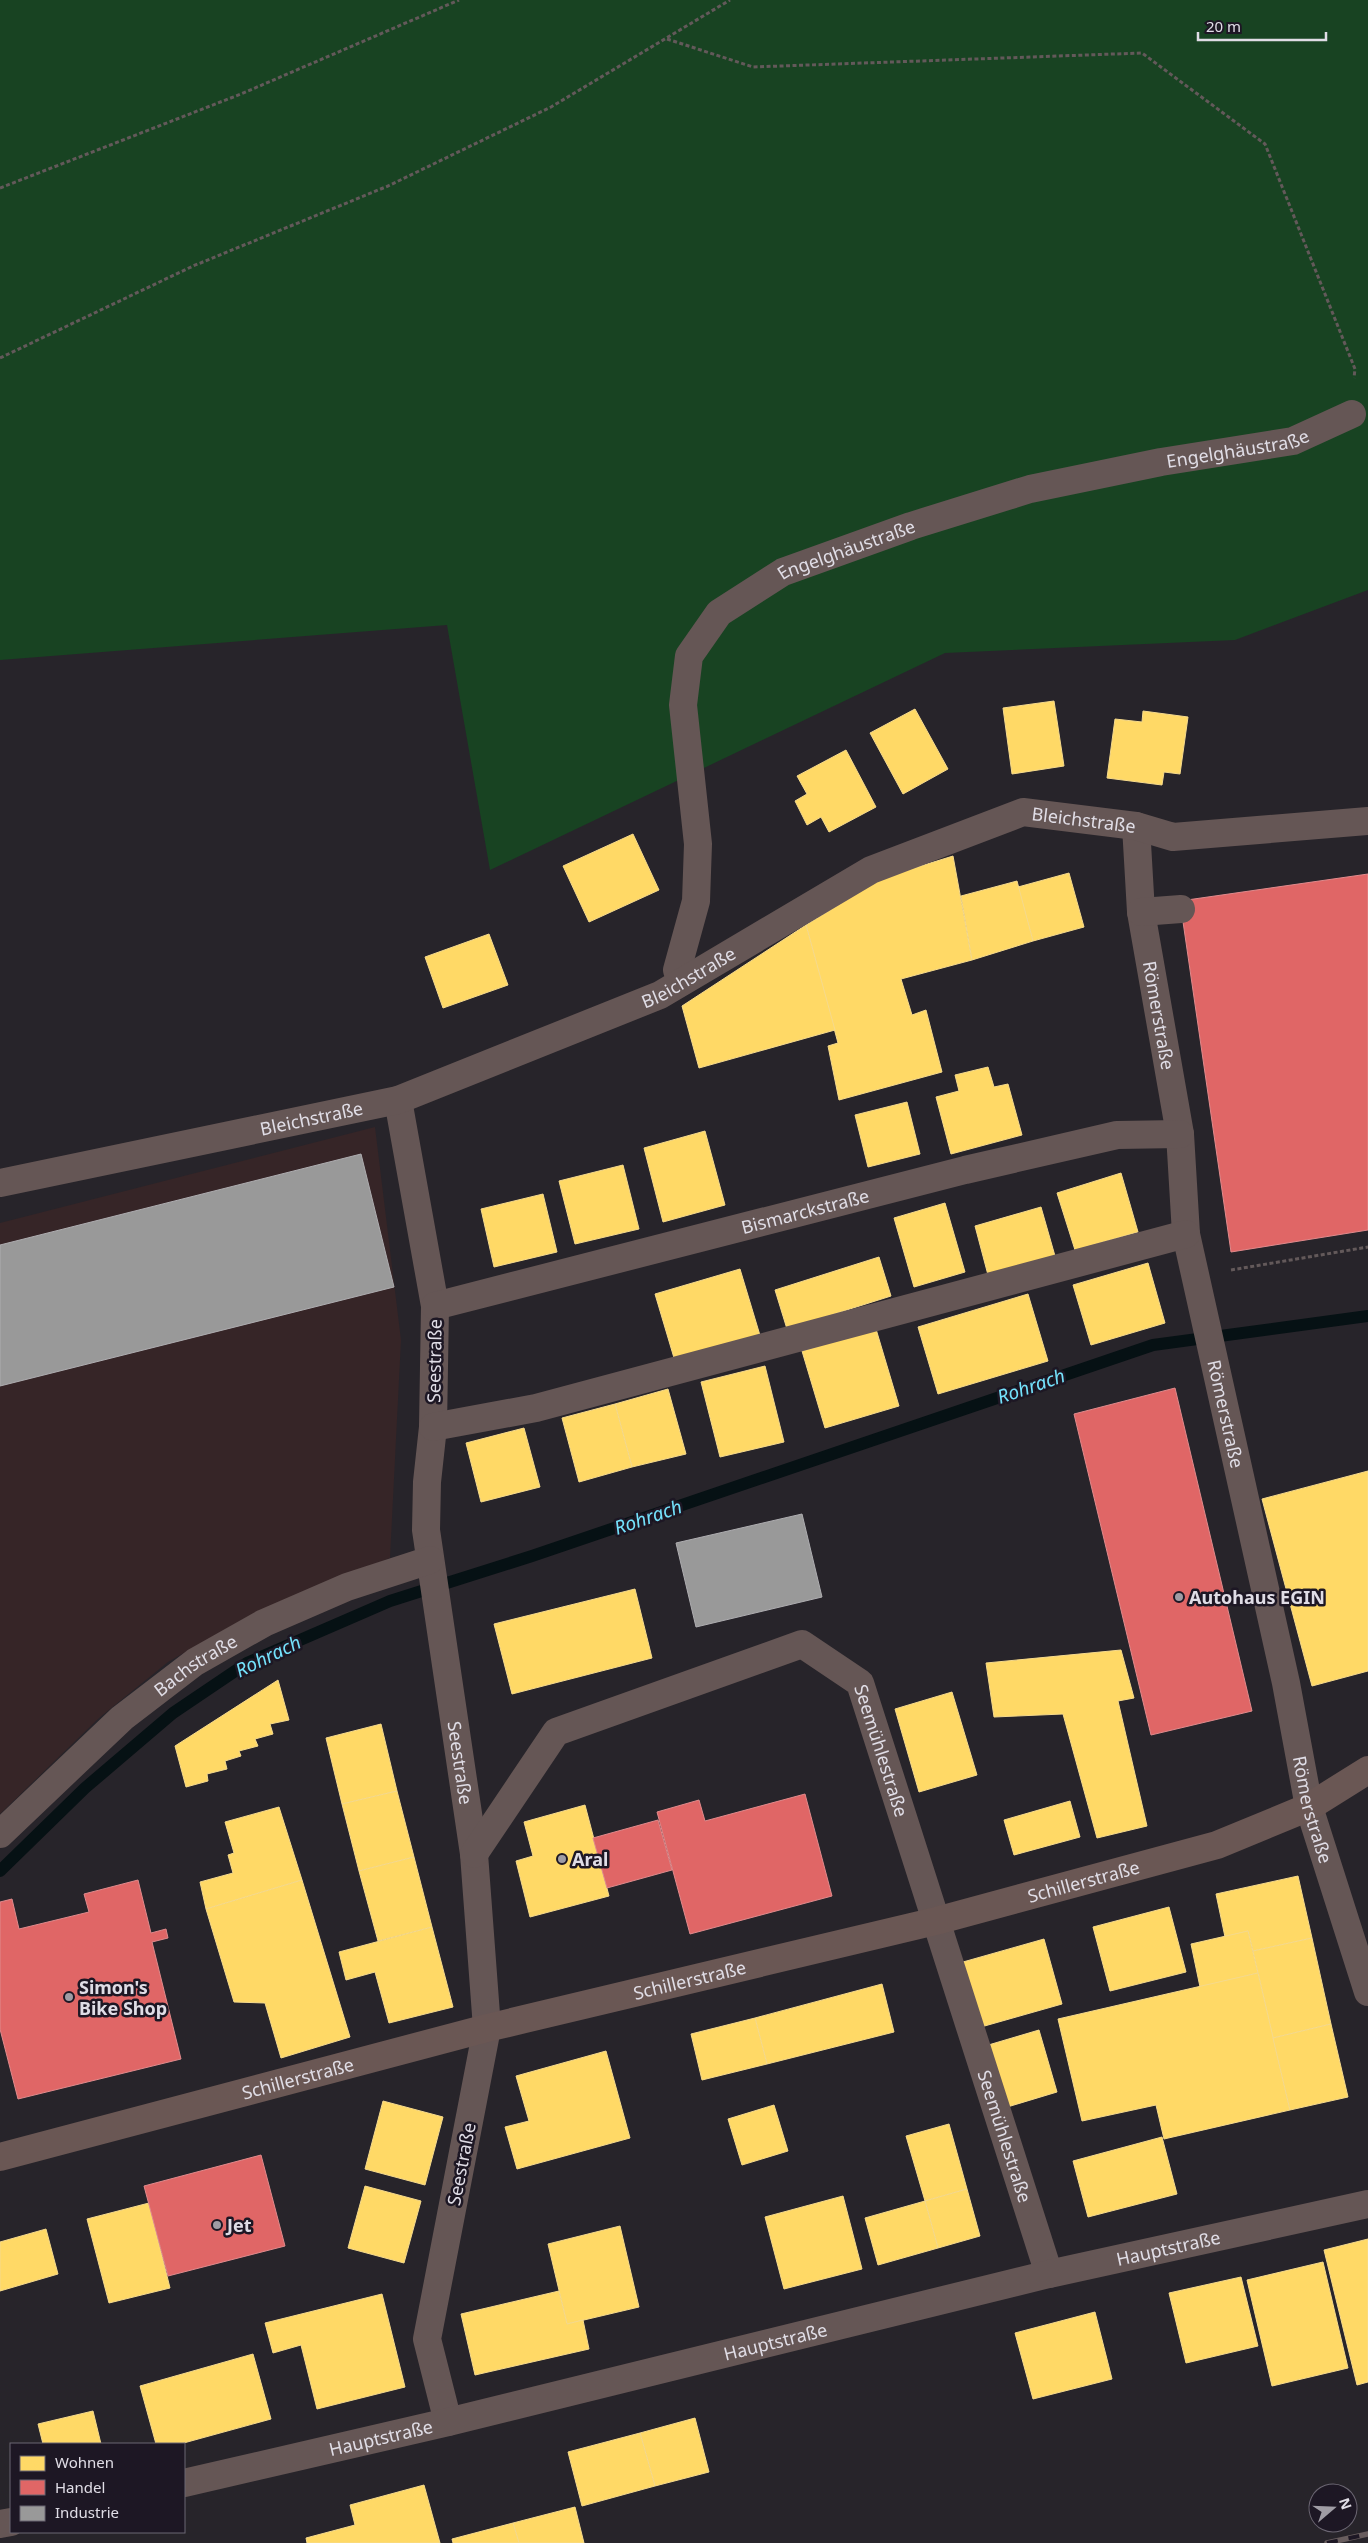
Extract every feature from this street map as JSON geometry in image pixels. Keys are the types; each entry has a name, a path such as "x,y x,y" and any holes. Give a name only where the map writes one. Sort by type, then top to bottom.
{"main road":[{"name":"Schillerstraße","path":"0,2157 487,2028 936,1921 1217,1845 1309,1807 1368,1770"}],"street":[{"name":"Engelghäustraße","path":"681,982 677,970 696,901 698,844 683,706 689,656 720,612 784,572 920,523 1030,489 1162,462 1292,441 1352,414"},
{"name":"Bleichstraße","path":"0,1183 398,1100 660,995 871,870 1022,812 1136,826 1174,837 1368,821"},
{"name":"Römerstraße","path":"1136,826 1141,912 1180,1134 1186,1234 1286,1683 1309,1807 1368,1992"},
{"path":"1141,912 1180,909"},
{"name":"Seestraße","path":"398,1100 435,1306 433,1427 427,1482 426,1530 474,1854 487,2028 427,2339 448,2422"},
{"name":"Bismarckstraße","path":"435,1306 965,1170 1117,1136 1180,1134"},
{"path":"433,1427 536,1408 1186,1234"},
{"name":"Bachstraße","path":"0,1834 122,1718 195,1662 281,1616 347,1587 432,1566"},
{"name":"Seemühlestraße","path":"474,1854 556,1732 802,1644 860,1683 1049,2274"},
{"name":"Hauptstraße","path":"185,2483 448,2422 1049,2274 1368,2204"}],"path":[{"path":"0,188 241,94 459,0"},
{"path":"0,358 193,266 388,186 551,107 730,0"},
{"path":"667,39 753,67 1142,53 1266,144 1355,368 1352,414"},
{"path":"1196,1276 1368,1247"}],"shaded area":[{"path":"375,1127 401,1340 390,1558 247,1617 168,1662 99,1718 0,1814 0,1223"}],"green space":[{"path":"0,0 1368,0 1368,590 1235,640 945,653 490,870 447,625 0,660"}],"building: Wohnen":[{"path":"1054,701 1064,766 1012,774 1003,708"},
{"path":"915,709 948,769 903,794 870,733"},
{"path":"1143,711 1188,717 1180,774 1164,772 1162,785 1107,778 1115,719 1142,722"},
{"path":"846,750 876,807 829,832 821,817 807,825 795,801 807,794 797,776"},
{"path":"633,834 659,890 589,922 563,866"},
{"path":"953,856 972,960 901,979 912,1015 926,1010 942,1072 839,1100 828,1046 838,1043 806,925 882,878"},
{"path":"1069,873 1084,927 1033,941 1018,887"},
{"path":"1017,881 1033,941 972,960 961,896"},
{"path":"806,925 835,1030 699,1068 682,1006"},
{"path":"489,934 508,985 443,1008 425,957"},
{"path":"988,1067 994,1087 1008,1084 1022,1135 951,1154 936,1097 959,1091 955,1075"},
{"path":"907,1102 920,1154 868,1167 855,1115"},
{"path":"705,1131 725,1205 663,1222 644,1148"},
{"path":"623,1165 639,1229 575,1244 559,1181"},
{"path":"1121,1173 1138,1232 1075,1250 1057,1193"},
{"path":"543,1194 557,1252 494,1267 481,1209"},
{"path":"945,1203 965,1272 914,1287 894,1218"},
{"path":"1041,1207 1055,1256 988,1275 975,1226"},
{"path":"879,1257 891,1296 787,1329 775,1290"},
{"path":"1148,1263 1165,1323 1091,1345 1073,1285"},
{"path":"740,1269 762,1342 677,1368 655,1294"},
{"path":"1028,1294 1048,1361 938,1394 918,1327"},
{"path":"876,1329 899,1406 825,1428 802,1351"},
{"path":"765,1366 784,1442 720,1457 701,1382"},
{"path":"668,1389 686,1454 632,1467 615,1404"},
{"path":"615,1404 632,1467 579,1482 562,1418"},
{"path":"524,1428 540,1487 481,1502 466,1443"},
{"path":"1368,1471 1368,1671 1312,1686 1262,1499"},
{"path":"635,1589 652,1658 512,1694 494,1624"},
{"path":"1121,1650 1134,1698 1118,1701 1147,1826 1097,1838 1063,1714 994,1717 986,1663"},
{"path":"278,1680 289,1720 270,1724 273,1734 255,1739 258,1746 239,1751 241,1756 225,1761 227,1769 207,1774 208,1781 186,1787 175,1746"},
{"path":"952,1692 977,1775 919,1792 895,1709"},
{"path":"381,1724 397,1791 342,1804 326,1738"},
{"path":"397,1791 414,1857 359,1871 342,1804"},
{"path":"1070,1801 1080,1837 1014,1855 1004,1820"},
{"name":"Aral","path":"585,1805 609,1896 530,1917 516,1861 533,1856 524,1822"},
{"path":"279,1807 302,1880 206,1909 200,1882 233,1873 228,1855 234,1853 225,1822"},
{"path":"414,1857 432,1927 378,1941 359,1871"},
{"path":"1298,1876 1312,1938 1253,1951 1248,1931 1225,1937 1216,1894"},
{"path":"302,1880 350,2037 281,2058 265,2003 234,2002 206,1909"},
{"path":"1169,1907 1186,1972 1110,1991 1093,1927"},
{"path":"432,1927 453,2007 389,2023 375,1972 346,1980 339,1952"},
{"path":"1248,1931 1258,1973 1200,1987 1191,1944"},
{"path":"1312,1938 1331,2024 1273,2038 1253,1951"},
{"path":"1044,1939 1062,2004 981,2027 963,1962"},
{"path":"1258,1973 1290,2110 1164,2139 1156,2105 1082,2121 1058,2019"},
{"path":"882,1984 894,2032 767,2064 755,2018"},
{"path":"755,2018 767,2064 702,2080 691,2034"},
{"path":"1331,2024 1348,2097 1290,2110 1273,2038"},
{"path":"1039,2030 1057,2092 1004,2108 985,2046"},
{"path":"606,2051 630,2138 517,2169 505,2127 529,2121 516,2076"},
{"path":"383,2101 443,2117 425,2185 365,2169"},
{"path":"774,2105 788,2151 742,2165 728,2119"},
{"path":"949,2124 967,2189 925,2201 906,2136"},
{"path":"1162,2137 1177,2194 1088,2217 1073,2161"},
{"path":"365,2186 421,2201 404,2263 348,2248"},
{"path":"967,2189 980,2236 938,2248 925,2201"},
{"path":"843,2196 862,2269 784,2289 765,2217"},
{"path":"925,2201 938,2248 878,2265 865,2218"},
{"path":"149,2203 170,2288 109,2303 87,2219"},
{"path":"620,2226 639,2307 567,2324 548,2244"},
{"path":"46,2229 58,2274 0,2291 0,2242"},
{"path":"1368,2239 1368,2382 1357,2385 1324,2250"},
{"path":"1323,2262 1348,2368 1272,2386 1247,2280"},
{"path":"1241,2277 1258,2346 1186,2363 1169,2293"},
{"path":"559,2291 567,2324 583,2320 589,2349 475,2375 461,2314"},
{"path":"382,2294 405,2387 317,2409 301,2345 273,2353 265,2323"},
{"path":"1095,2312 1112,2379 1033,2399 1015,2333"},
{"path":"253,2354 271,2419 184,2443 156,2443 140,2386"},
{"path":"93,2411 101,2443 43,2443 38,2424"},
{"path":"695,2418 709,2472 655,2486 640,2433"},
{"path":"640,2433 655,2486 582,2506 568,2452"},
{"path":"424,2485 440,2543 307,2543 306,2538 355,2525 350,2505"},
{"path":"575,2507 584,2543 519,2543 513,2523"},
{"path":"513,2523 519,2543 453,2543 452,2539"}],"building: Handel":[{"path":"1368,874 1368,1230 1231,1252 1180,901"},
{"path":"1175,1388 1252,1711 1151,1735 1074,1414"},
{"path":"805,1794 832,1896 690,1934 657,1812 699,1800 705,1821"},
{"name":"Aral","path":"658,1820 672,1870 607,1888 593,1838"},
{"path":"138,1880 151,1933 166,1929 168,1938 152,1942 181,2059 18,2099 0,2029 0,1902 12,1899 19,1929 89,1912 84,1894"},
{"name":"Jet","path":"261,2155 285,2246 168,2276 144,2186"}],"building: Industrie":[{"path":"361,1154 394,1287 0,1386 0,1245"},
{"path":"802,1514 822,1597 696,1627 676,1543"}],"waterway":[{"name":"Rohrach","path":"0,1871 85,1788 173,1713 247,1663 390,1601 532,1556 1153,1345 1368,1316"}],"railway":[{"path":"1327,2543 1368,2534"}],"place":[{"name":"Autohaus EGIN","path":"1179,1597"},
{"name":"Aral","path":"562,1859"},
{"name":"Simon's Bike Shop","path":"69,1997"},
{"name":"Jet","path":"217,2225"}]}
